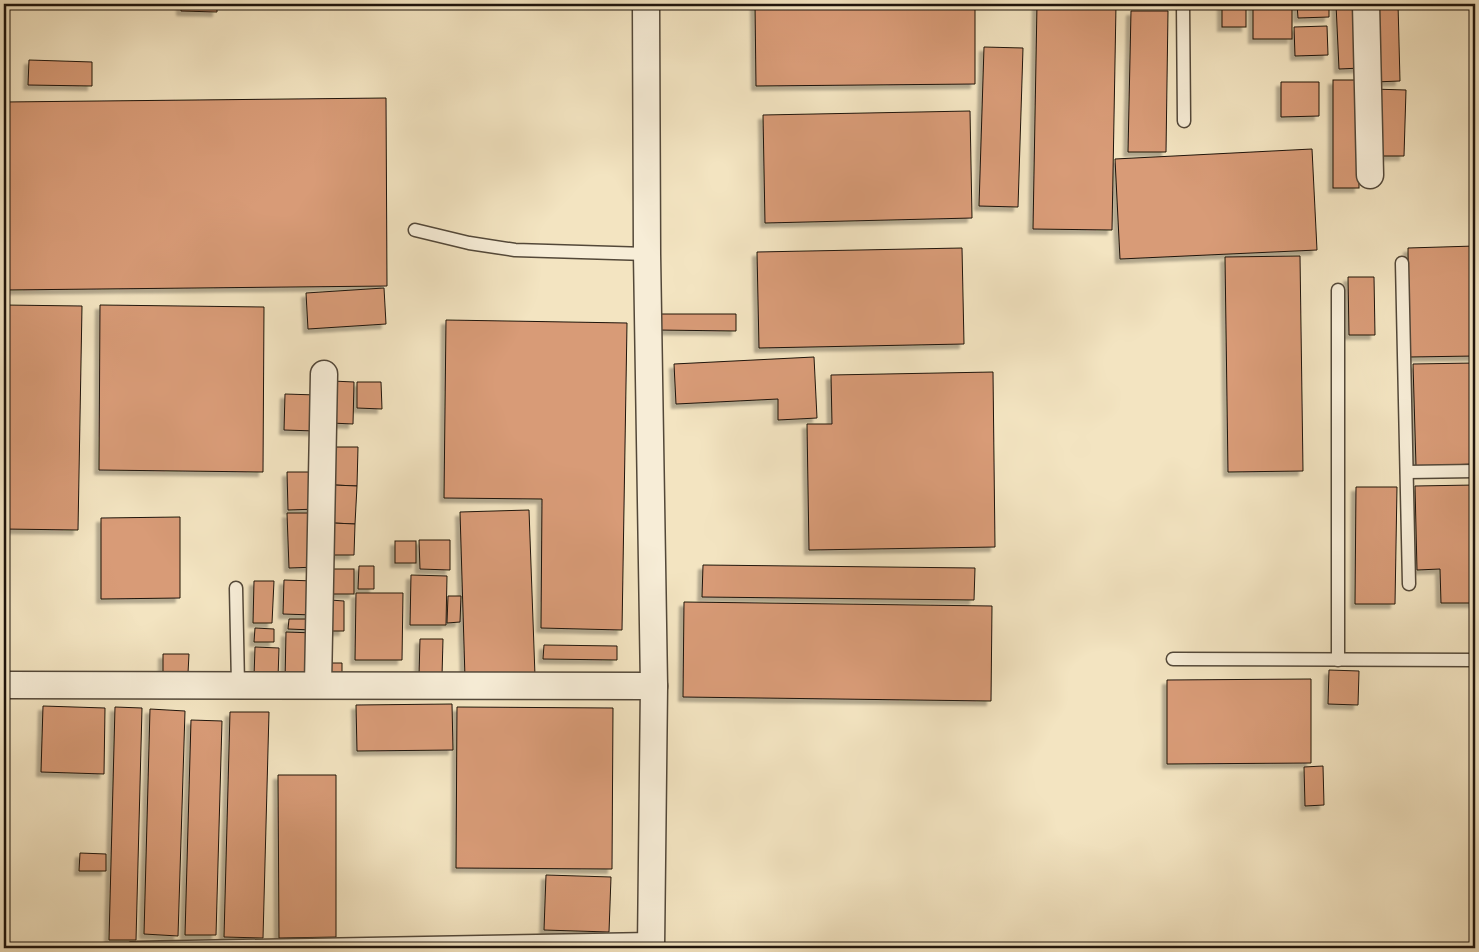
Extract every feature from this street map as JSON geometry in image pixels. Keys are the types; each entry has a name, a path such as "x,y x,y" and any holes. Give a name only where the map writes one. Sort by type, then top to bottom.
{"street":[{"path":"646,4 647,254 654,686 651,944"},
{"path":"1366,4 1370,175"},
{"path":"318,685 324,374"},
{"path":"4,685 654,686"}],"lane":[{"path":"1182,4 1184,121"},
{"path":"415,230 469,243 515,250 647,254"},
{"path":"1402,263 1409,584"},
{"path":"1338,290 1338,660"},
{"path":"1407,472 1475,471"},
{"path":"236,588 238,685"},
{"path":"1173,659 1475,660"},
{"path":"133,948 651,944"}],"building":[{"path":"181,4 217,4 217,12 181,11"},
{"path":"755,4 975,4 975,84 756,86"},
{"path":"1037,4 1116,4 1116,5"},
{"path":"1037,4 1116,5 1112,230 1033,229"},
{"path":"1222,4 1246,4 1246,27 1222,27"},
{"path":"1292,4 1292,5 1253,5"},
{"path":"1297,4 1329,4 1329,17 1298,18"},
{"path":"1336,4 1359,4 1361,68 1339,69"},
{"path":"1398,4 1400,81 1374,82 1371,5"},
{"path":"1253,5 1292,5 1292,39 1253,39"},
{"path":"1131,11 1168,11 1166,152 1128,152"},
{"path":"1327,26 1328,55 1295,56 1294,27"},
{"path":"984,47 1023,48 1018,207 979,206"},
{"path":"29,60 92,62 92,86 28,85"},
{"path":"1333,80 1359,80 1359,188 1333,188"},
{"path":"1281,82 1319,82 1319,116 1281,117"},
{"path":"1372,89 1406,90 1404,156 1370,156"},
{"path":"386,98 387,286 4,290 4,102"},
{"path":"970,111 972,218 765,223 763,115"},
{"path":"1312,149 1317,250 1120,259 1115,159"},
{"path":"1475,246 1475,356 1409,357 1408,248"},
{"path":"962,248 964,344 759,348 757,252"},
{"path":"1300,256 1303,471 1228,472 1225,257"},
{"path":"1348,277 1374,277 1375,335 1349,335"},
{"path":"384,288 386,324 308,329 306,293"},
{"path":"4,305 82,306 78,530 4,529"},
{"path":"100,305 264,307 263,472 99,470"},
{"path":"657,314 736,314 736,331 657,330"},
{"path":"446,320 627,323 622,630 541,628 542,499 444,498"},
{"path":"814,357 817,418 778,420 778,399 676,404 674,364"},
{"path":"1475,363 1475,464 1416,466 1413,364"},
{"path":"993,372 995,547 809,550 807,424 832,424 831,375"},
{"path":"332,381 354,382 353,424 331,423"},
{"path":"357,382 381,382 382,409 357,408"},
{"path":"285,394 317,395 316,431 284,430"},
{"path":"335,447 358,447 357,486 334,485"},
{"path":"287,472 317,472 318,509 288,510"},
{"path":"334,485 357,486 355,524 333,523"},
{"path":"1475,485 1475,603 1441,603 1440,569 1417,570 1415,486"},
{"path":"1356,487 1397,487 1395,604 1355,604"},
{"path":"529,510 535,676 465,678 460,512"},
{"path":"287,513 317,513 318,567 289,568"},
{"path":"180,517 180,598 101,599 101,518"},
{"path":"333,523 355,524 354,555 332,555"},
{"path":"419,540 450,540 450,570 420,569"},
{"path":"395,541 416,541 416,563 395,563"},
{"path":"703,565 975,568 974,600 702,597"},
{"path":"359,566 374,566 374,589 358,589"},
{"path":"332,569 354,569 354,594 332,594"},
{"path":"411,575 447,576 446,625 410,625"},
{"path":"284,580 315,581 314,615 283,614"},
{"path":"254,581 274,581 272,623 253,623"},
{"path":"356,593 403,593 402,660 355,660"},
{"path":"448,596 461,596 460,622 447,623"},
{"path":"330,600 344,601 344,631 329,631"},
{"path":"684,602 992,606 991,701 683,697"},
{"path":"289,619 313,619 313,630 288,629"},
{"path":"255,628 274,629 274,642 254,642"},
{"path":"286,632 315,633 314,683 285,682"},
{"path":"420,639 443,639 442,676 419,676"},
{"path":"544,645 617,646 617,660 543,659"},
{"path":"255,647 279,648 278,678 254,677"},
{"path":"163,654 189,654 188,673 163,672"},
{"path":"323,663 342,663 342,682 323,681"},
{"path":"1329,670 1359,671 1358,705 1328,704"},
{"path":"1311,679 1311,763 1167,764 1167,680"},
{"path":"452,704 453,750 357,751 356,705"},
{"path":"43,706 105,708 104,774 41,772"},
{"path":"115,707 142,708 136,940 109,940"},
{"path":"457,707 613,708 612,869 456,868"},
{"path":"150,709 185,711 178,936 144,934"},
{"path":"230,712 269,712 263,938 224,937"},
{"path":"191,720 222,721 216,935 185,935"},
{"path":"1323,766 1324,805 1305,806 1304,767"},
{"path":"278,775 336,775 336,937 279,938"},
{"path":"80,853 106,854 106,871 79,871"},
{"path":"546,875 611,877 609,932 544,930"}]}
